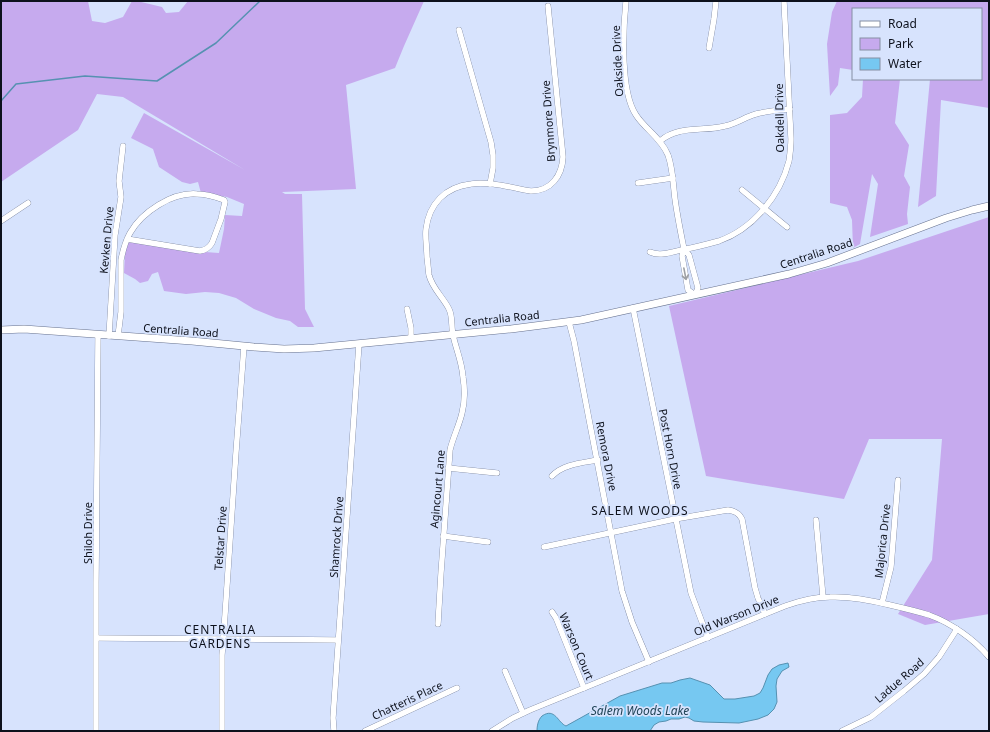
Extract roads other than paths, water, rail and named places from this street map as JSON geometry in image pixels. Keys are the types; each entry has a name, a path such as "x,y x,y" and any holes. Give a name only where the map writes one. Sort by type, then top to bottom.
{"main road":[{"name":"Centralia Road","path":"1,330 24,329 294,349 359,344 569,322 801,271 946,218 989,206"}],"street":[{"name":"Oakside Drive","path":"626,1 624,46 626,81 630,103 639,119 665,148 670,160 675,200 684,249 682,256 688,290 695,295 698,288 689,255 684,249"},
{"path":"709,48 716,1"},
{"name":"Oakdell Drive","path":"650,252 660,254 718,241 729,236 746,226 754,219 776,192 782,180 788,161 791,139 784,1"},
{"name":"Brynmore Drive","path":"453,334 449,309 433,286 429,275 426,230 428,218 432,209 438,200 448,191 460,186 490,184 538,191 545,189 550,185 560,172 563,157 548,6"},
{"path":"459,30 494,155 490,184"},
{"path":"660,141 681,130 717,128 737,123 758,114 790,109"},
{"name":"Kevken Drive","path":"109,336 115,235 121,197 119,181 123,146"},
{"path":"638,183 673,178"},
{"path":"742,190 787,227"},
{"path":"118,336 121,312 122,260 124,246 127,239 135,225 157,206 182,195 197,194 224,200 225,202 221,219 212,243 204,250 200,251 127,239"},
{"path":"1,221 28,203"},
{"path":"407,308 411,328 411,338"},
{"name":"Post Horn Drive","path":"633,308 691,592 708,638"},
{"name":"Remora Drive","path":"569,322 598,460 620,578 632,622 649,662"},
{"name":"Agincourt Lane","path":"438,624 448,468 451,445 462,413 464,394 463,375 453,334"},
{"name":"Shiloh Drive","path":"96,731 98,335"},
{"name":"Shamrock Drive","path":"334,731 333,718 338,640 359,344"},
{"name":"Telstar Drive","path":"222,731 223,639 244,346"},
{"path":"552,476 562,468 598,460"},
{"path":"448,468 497,473"},
{"name":"Majorica Drive","path":"882,603 891,567 898,480"},
{"path":"544,547 675,519 728,510 736,512 742,519 758,598 765,614"},
{"path":"816,520 823,597"},
{"path":"443,536 488,542"},
{"name":"Old Warson Drive","path":"492,731 523,713 765,614 797,602 823,597 851,597 864,599 929,615 957,629 979,646 989,657"},
{"name":"Warson Court","path":"552,612 556,618 584,688"},
{"name":"Ladue Road","path":"842,731 871,717 924,674 939,657 957,629"},
{"path":"97,638 338,640"},
{"path":"505,671 523,713"},
{"name":"Chatteris Place","path":"365,731 457,688"}],"water":[{"name":"Salem Woods Lake","path":"788,663 789,667 782,671 777,679 777,702 774,709 768,715 758,719 739,723 694,721 685,717 659,722 654,725 650,731 537,731 540,719 546,714 553,714 566,726 620,696 662,683 671,683 690,678 710,685 724,699 754,696 760,693 772,669 779,665"}],"waterway":[{"path":"1,101 16,84 85,76 157,81 216,43 260,1"}],"district":[{"name":"SALEM WOODS","path":"640,510"},
{"name":"CENTRALIA GARDENS","path":"220,636"}]}
